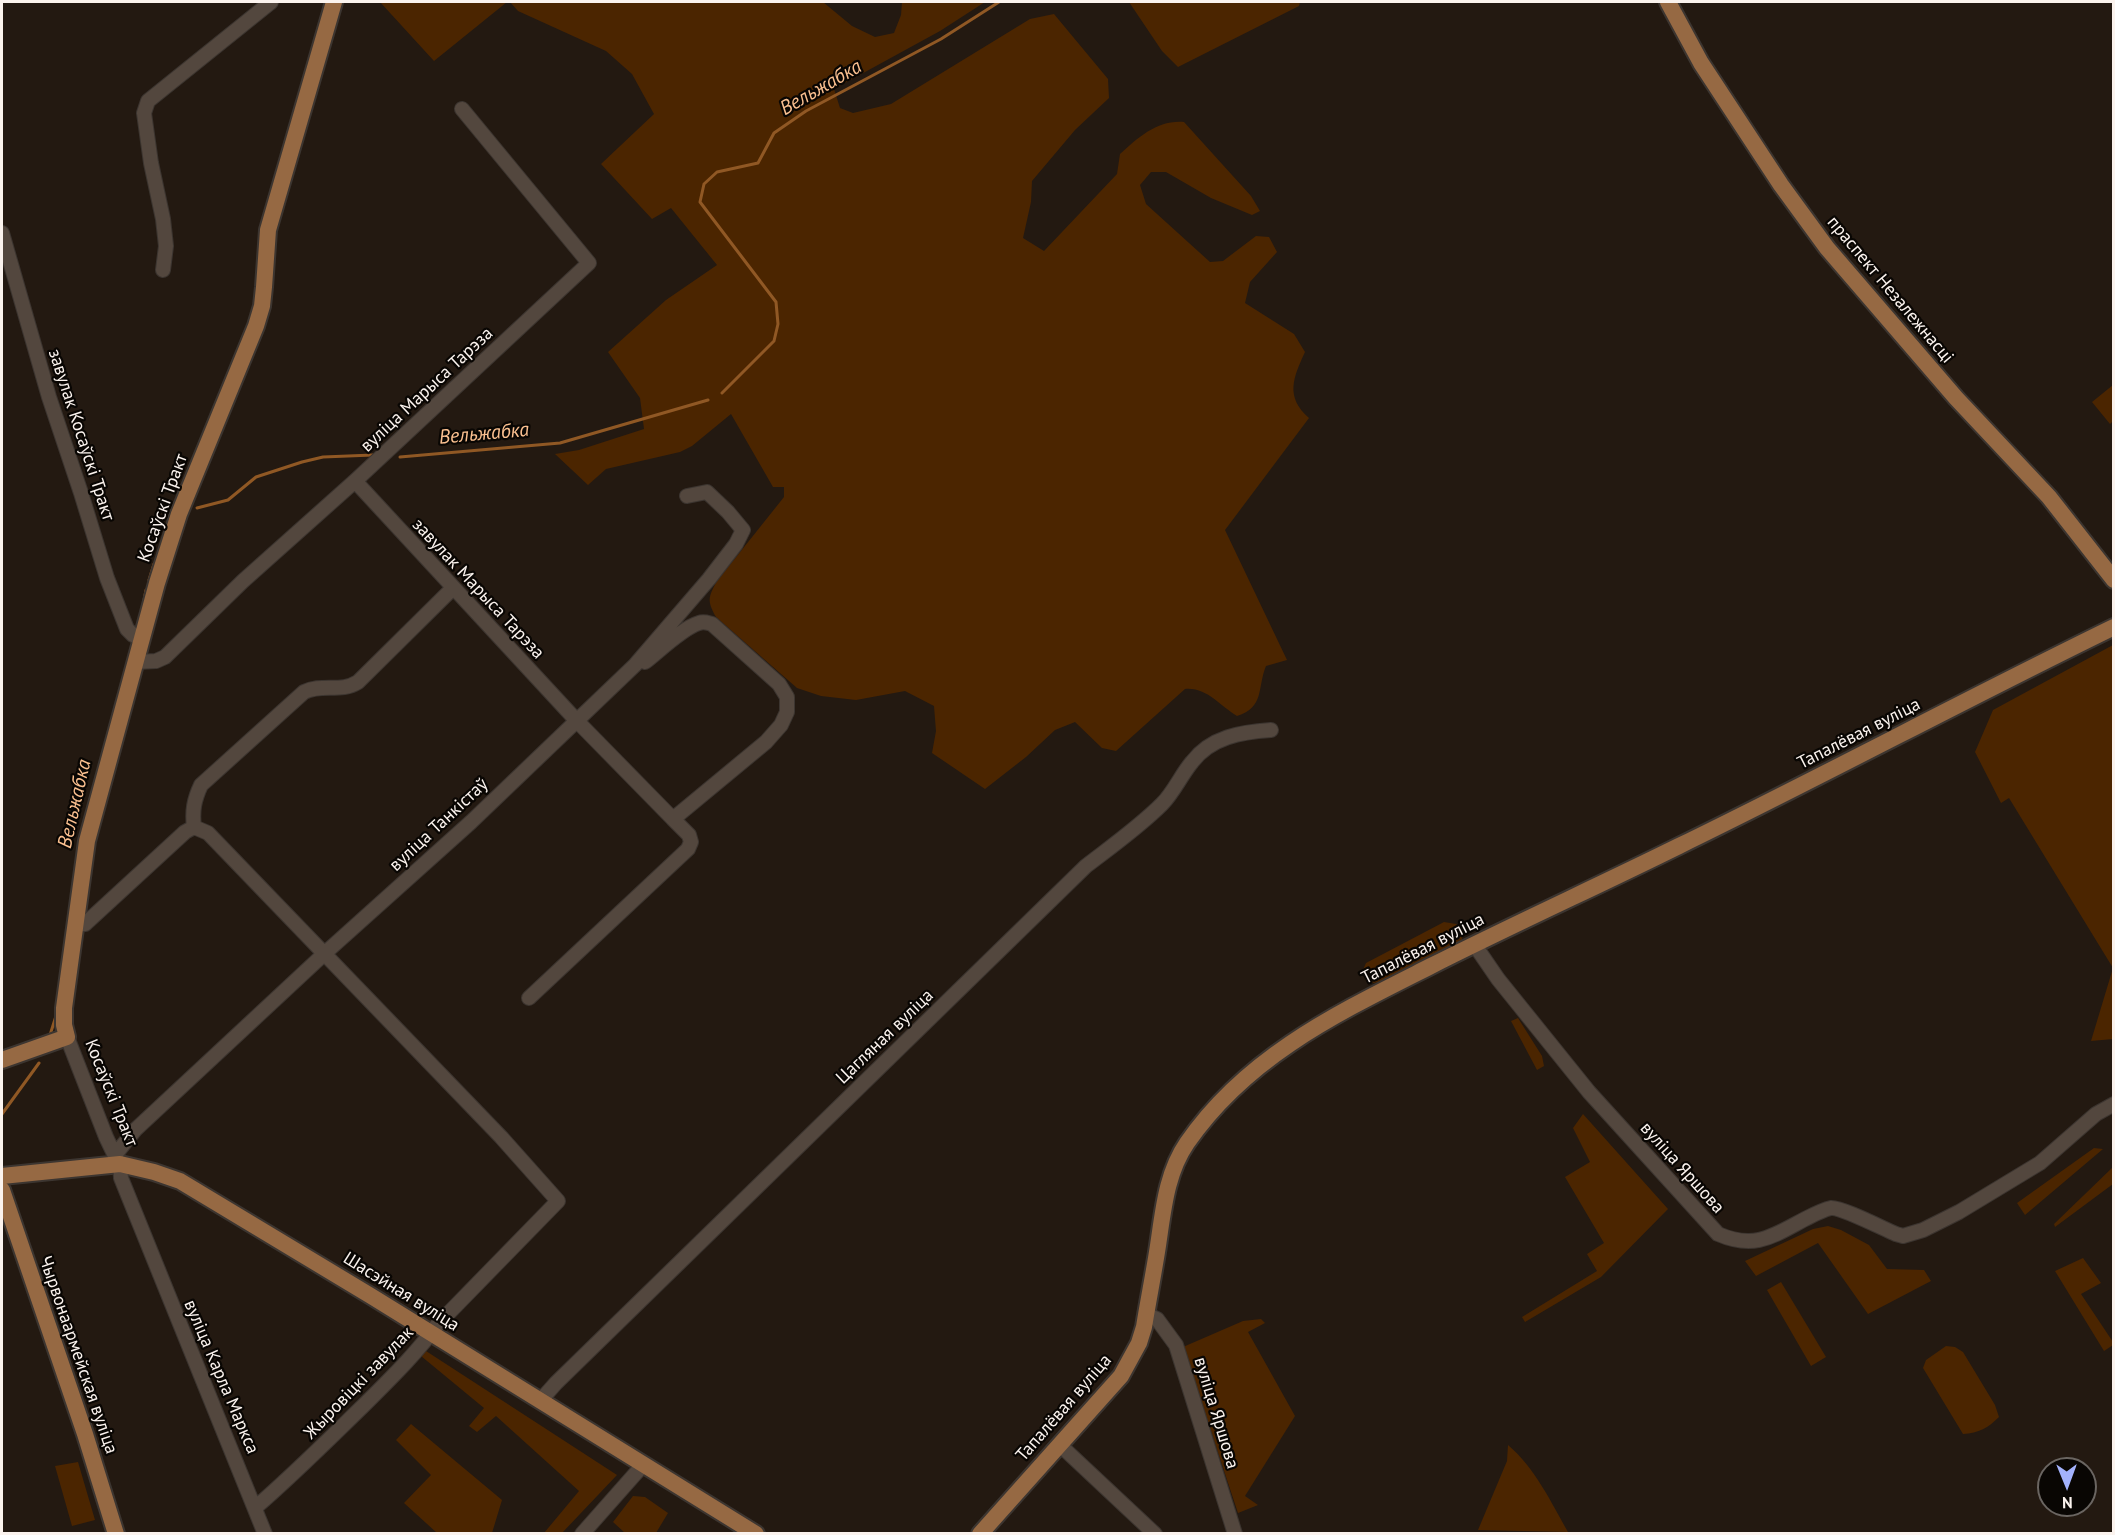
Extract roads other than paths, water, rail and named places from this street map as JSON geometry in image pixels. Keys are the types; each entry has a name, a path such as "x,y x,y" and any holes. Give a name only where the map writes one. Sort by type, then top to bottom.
{"main road":[{"name":"Косаўскі Тракт","path":"2,1060 67,1037 64,1008 87,842 157,583 179,514 256,326 262,306 268,230 334,2"},
{"name":"праспект Незалежнасці","path":"1668,2 1701,63 1780,185 1827,248 1956,398 2049,497 2114,580"},
{"name":"Тапалёвая вуліца","path":"980,1533 1121,1376 1139,1343 1167,1191 1174,1166 1201,1124 1247,1077 1278,1052 1331,1017 1474,944 1683,845 2114,627"},
{"name":"Шасэйная вуліца","path":"2,1176 117,1160 180,1181 756,1533"},
{"name":"Чырвонаармейская вуліца","path":"2,1190 71,1390 116,1533"}],"street":[{"path":"163,270 166,246 144,113 148,101 271,2"},
{"name":"вуліца Марыса Тарэза","path":"136,662 156,661 165,657 243,580 355,481 589,263 462,109"},
{"name":"завулак Косаўскі Тракт","path":"2,233 49,397 107,578 127,629 142,640"},
{"name":"завулак Марыса Тарэза","path":"355,481 576,720"},
{"name":"вуліца Танкістаў","path":"117,1160 135,1130 324,954 471,822 635,665 709,579 736,544 743,530 729,512 707,492 687,496"},
{"path":"194,826 195,798 201,785 304,692 312,688 350,688 358,682 453,588"},
{"name":"вуліца Танкістаў","path":"635,665 641,665 697,623 705,622 712,624 779,684 787,697 788,712 766,742 673,819"},
{"path":"530,998 688,849 691,842 689,835 576,720"},
{"name":"Цагляная вуліца","path":"540,1401 1086,866 1165,802 1192,761 1206,747 1241,732 1271,730"},
{"path":"194,826 208,833 324,954"},
{"path":"75,925 85,924 194,826"},
{"name":"вуліца Яршова","path":"1474,944 1498,979 1589,1092 1718,1234 1734,1241 1767,1239 1820,1211 1833,1208 1903,1236 1923,1230 1959,1212 2040,1163 2096,1114 2114,1104"},
{"name":"Жыровіцкі завулак","path":"256,1507 302,1467 384,1384 438,1324 558,1201 501,1137 324,954"},
{"name":"Косаўскі Тракт","path":"67,1037 117,1160"},
{"name":"вуліца Карла Маркса","path":"117,1160 144,1234 266,1533"},
{"name":"вуліца Яршова","path":"1146,1314 1157,1319 1176,1345 1233,1532"},
{"path":"1059,1445 1155,1533"},
{"path":"582,1533 643,1465"}],"waterway":[{"name":"Вельжабка","path":"722,393 774,341 778,324 776,302 700,202 704,184 717,172 758,163 774,133 806,111 941,39 999,2"},
{"name":"Вельжабка","path":"400,457 560,443 708,400"},
{"name":"Вельжабка","path":"197,508 228,500 256,477 302,462 323,457 373,455"},
{"name":"Вельжабка","path":"149,580 154,564"},
{"name":"Вельжабка","path":"144,600 146,590"},
{"name":"Вельжабка","path":"50,1035 56,1016"},
{"name":"Вельжабка","path":"2,1114 39,1063"}]}
